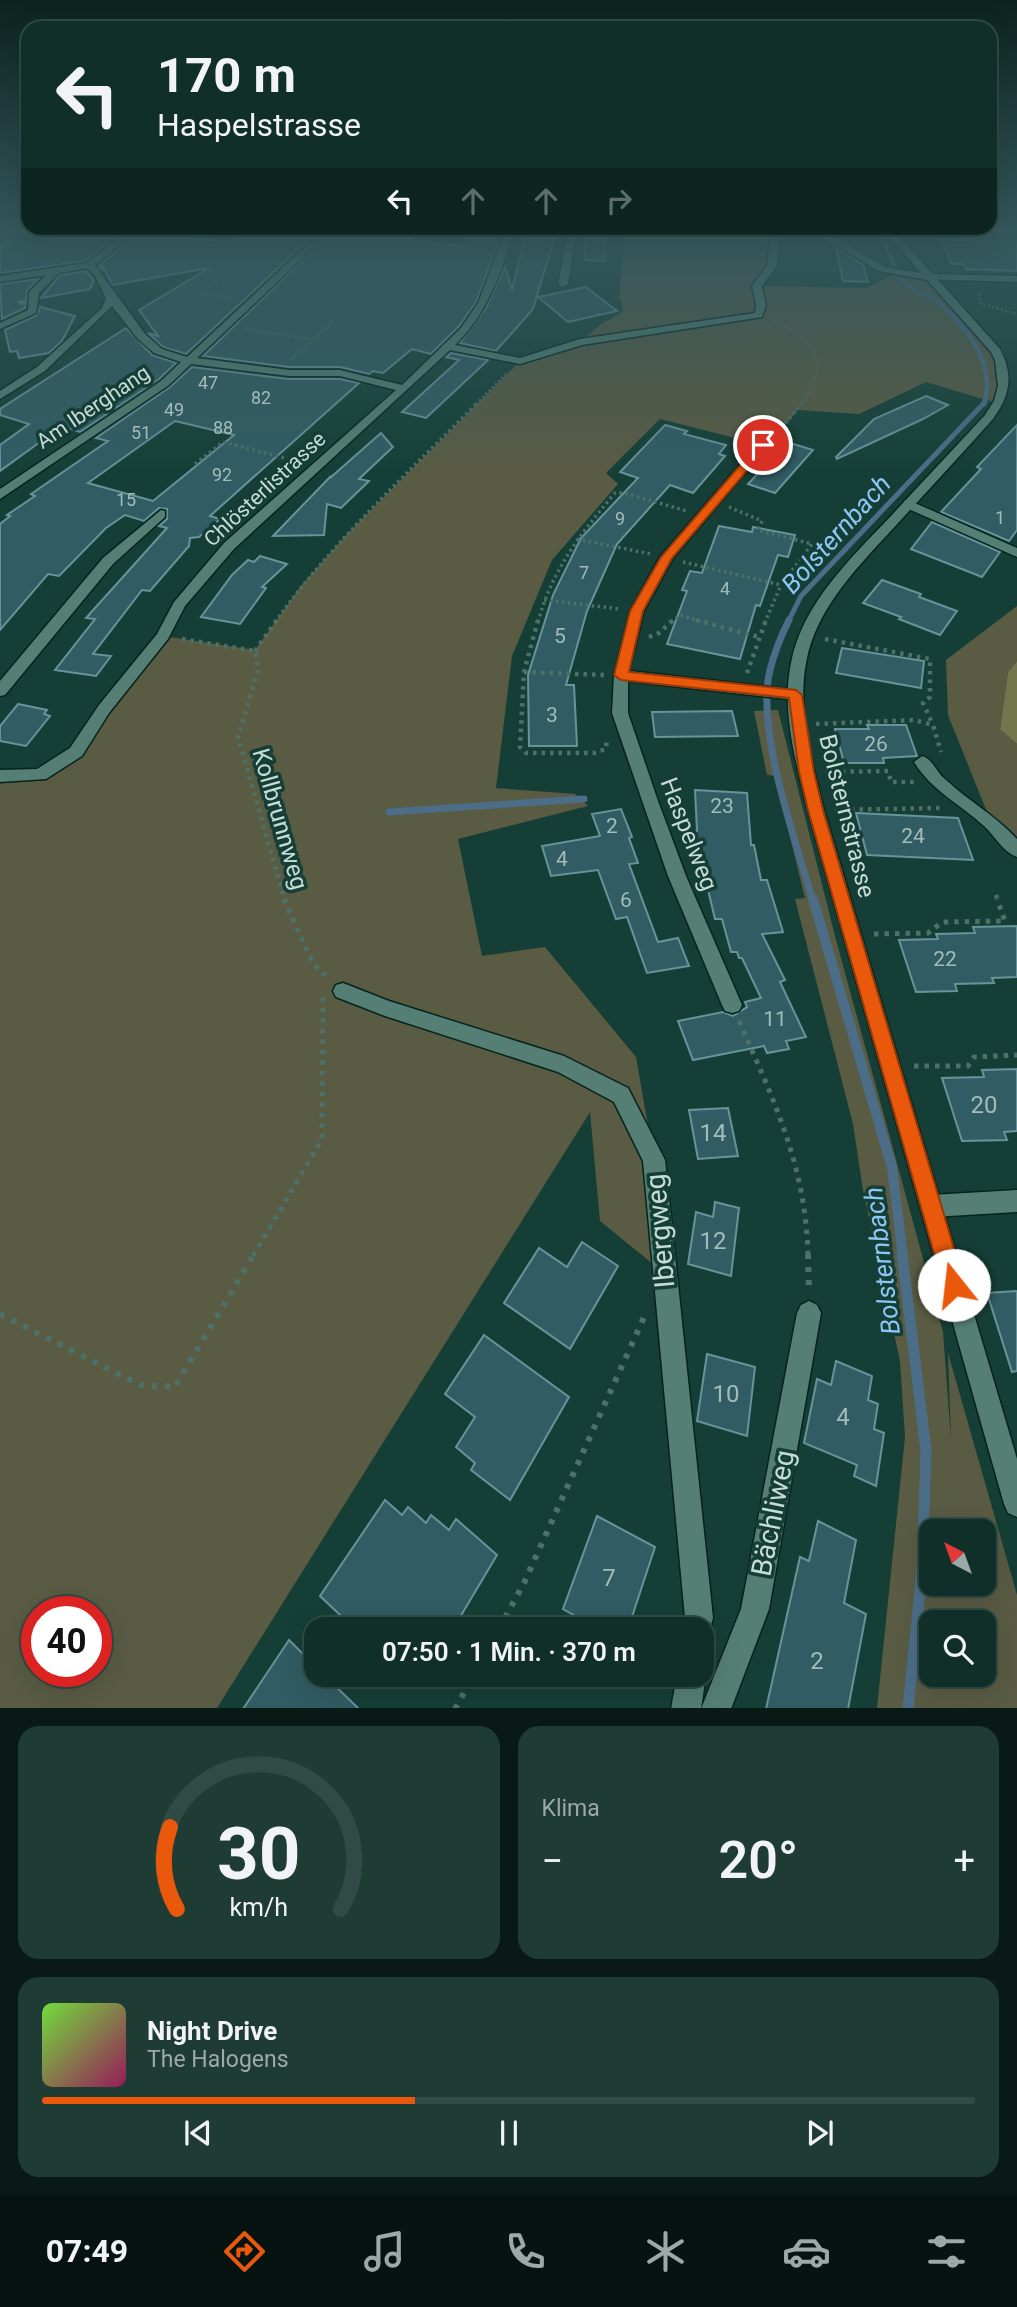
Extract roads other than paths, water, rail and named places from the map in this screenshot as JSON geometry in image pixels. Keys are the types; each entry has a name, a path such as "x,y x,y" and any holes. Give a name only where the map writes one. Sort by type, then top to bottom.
{"street":[{"path":"0,326 31,312"},
{"path":"0,396 41,369 103,312"},
{"path":"122,312 141,336 158,351 190,361 307,374 340,373 404,389"},
{"name":"Am Iberghang","path":"0,495 165,383 243,312"},
{"name":"Chlösterlistrasse","path":"0,776 40,775 76,752 104,709 163,635 179,604 229,545 449,347 478,312"},
{"path":"449,347 520,360 580,342 759,315 760,312"},
{"name":"Bolsternstrasse","path":"960,312 996,351 1005,380 999,404 825,601 807,635 798,660 796,695 806,772 816,810 1017,1504"},
{"name":"Haspelweg","path":"732,1005 677,876 620,713 621,675 637,611 667,557 763,445"},
{"path":"908,504 1017,553"},
{"path":"0,691 108,561 161,514"},
{"path":"621,675 796,695"},
{"path":"922,762 938,783 991,822 1017,850"},
{"name":"Ibergweg","path":"336,985 386,1008 564,1065 621,1095 654,1160 699,1617"},
{"path":"932,1206 1017,1201"},
{"name":"Bächliweg","path":"716,1708 755,1609 809,1313"},
{"path":"687,1708 690,1687"}],"waterway":[{"name":"Bolsternbach","path":"949,312 968,333 982,360 987,389 984,403"},
{"name":"Bolsternbach","path":"789,620 801,596 984,403"},
{"name":"Bolsternbach","path":"789,620 770,670 768,723 779,786 813,901"},
{"path":"389,812 584,799"},
{"name":"Bolsternbach","path":"813,899 892,1168 903,1256"},
{"name":"Bolsternbach","path":"902,1254 926,1451 922,1570 908,1708"}]}
